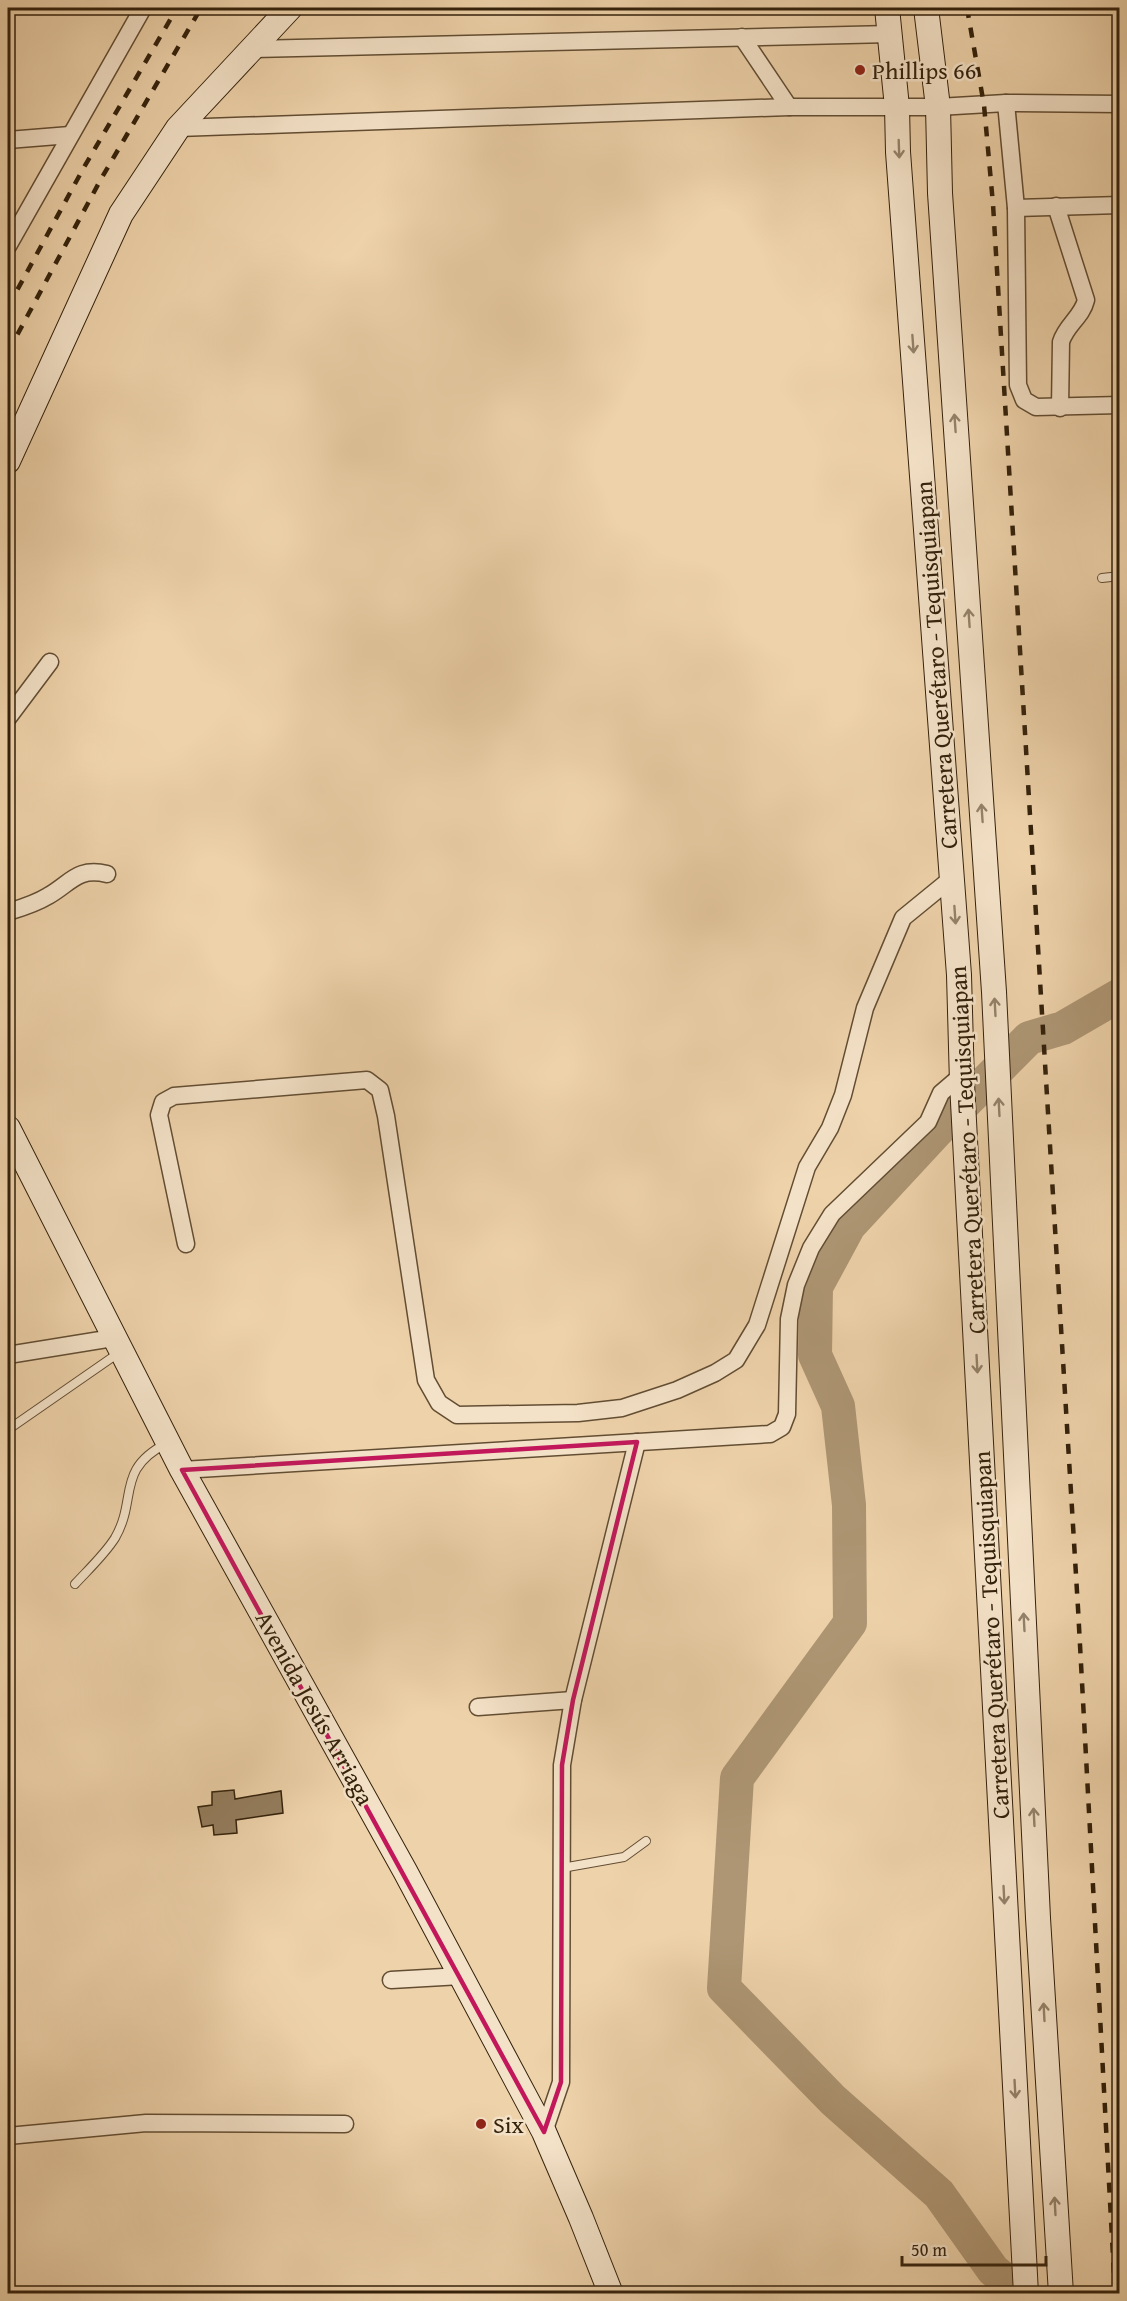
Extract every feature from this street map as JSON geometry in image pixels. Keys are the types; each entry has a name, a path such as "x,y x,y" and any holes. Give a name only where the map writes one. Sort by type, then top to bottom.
{"main road":[{"path":"8,461 121,214 178,128 290,8"},
{"name":"Carretera Querétaro - Tequisquiapan","path":"887,8 897,107 898,152 959,975 966,1159 1026,2294"},
{"name":"Carretera Querétaro - Tequisquiapan","path":"926,8 938,107 940,194 1002,1148 1038,1918 1060,2290"},
{"name":"Avenida Jesús Arriaga","path":"8,1128 182,1470 405,1871 544,2132 581,2218 610,2294"}],"street":[{"path":"8,246 143,8"},
{"path":"252,49 891,34"},
{"path":"742,37 789,107"},
{"path":"1006,104 1016,208 1018,385 1024,400 1036,408 1119,405"},
{"path":"178,128 789,107 1119,104"},
{"path":"8,140 70,135"},
{"path":"1016,208 1119,205"},
{"path":"1056,206 1086,300 1083,311 1063,334 1061,342 1060,408"},
{"path":"8,718 50,662"},
{"path":"8,912 37,902 81,874 93,870 107,874"},
{"path":"186,1244 159,1115 164,1102 174,1096 367,1080 380,1090 386,1116 426,1380 439,1402 457,1415 579,1413 622,1408 677,1390 715,1372 736,1360 757,1325 807,1167 830,1128 843,1095 865,1008 903,918 952,878"},
{"path":"182,1470 770,1434 782,1427 787,1414 789,1319 796,1285 811,1248 832,1214 928,1122 941,1093 962,1079"},
{"path":"8,1355 117,1345"},
{"path":"544,2132 561,2082 562,1765 573,1700 637,1442"},
{"path":"478,1707 573,1700"},
{"path":"391,1980 460,1976"},
{"path":"8,2136 146,2123 345,2124"}],"lane":[{"path":"1102,578 1119,576"},
{"path":"9,1429 117,1345"},
{"path":"75,1584 114,1539 124,1520 129,1485 137,1466 157,1448 168,1443"},
{"path":"562,1868 624,1857 646,1841"}],"highlighted area":[{"path":"637,1442 573,1700 562,1765 561,2082 544,2132 182,1470"}],"building":[{"path":"234,1790 235,1799 281,1791 283,1813 236,1820 237,1833 214,1835 213,1825 202,1827 198,1807 212,1805 212,1792"}],"waterway":[{"path":"1022,2294 993,2270 939,2194 833,2100 724,1988 737,1778 850,1623 849,1505 838,1406 815,1355 816,1287 849,1226 937,1131 1029,1038 1063,1028 1120,995"}],"railway":[{"path":"8,307 83,169 177,8"},
{"path":"8,352 101,179 201,8"},
{"path":"967,8 984,105 993,204 1078,1608 1115,2294"}],"place":[{"name":"Phillips 66","path":"860,70"},
{"name":"Six","path":"481,2124"}]}
